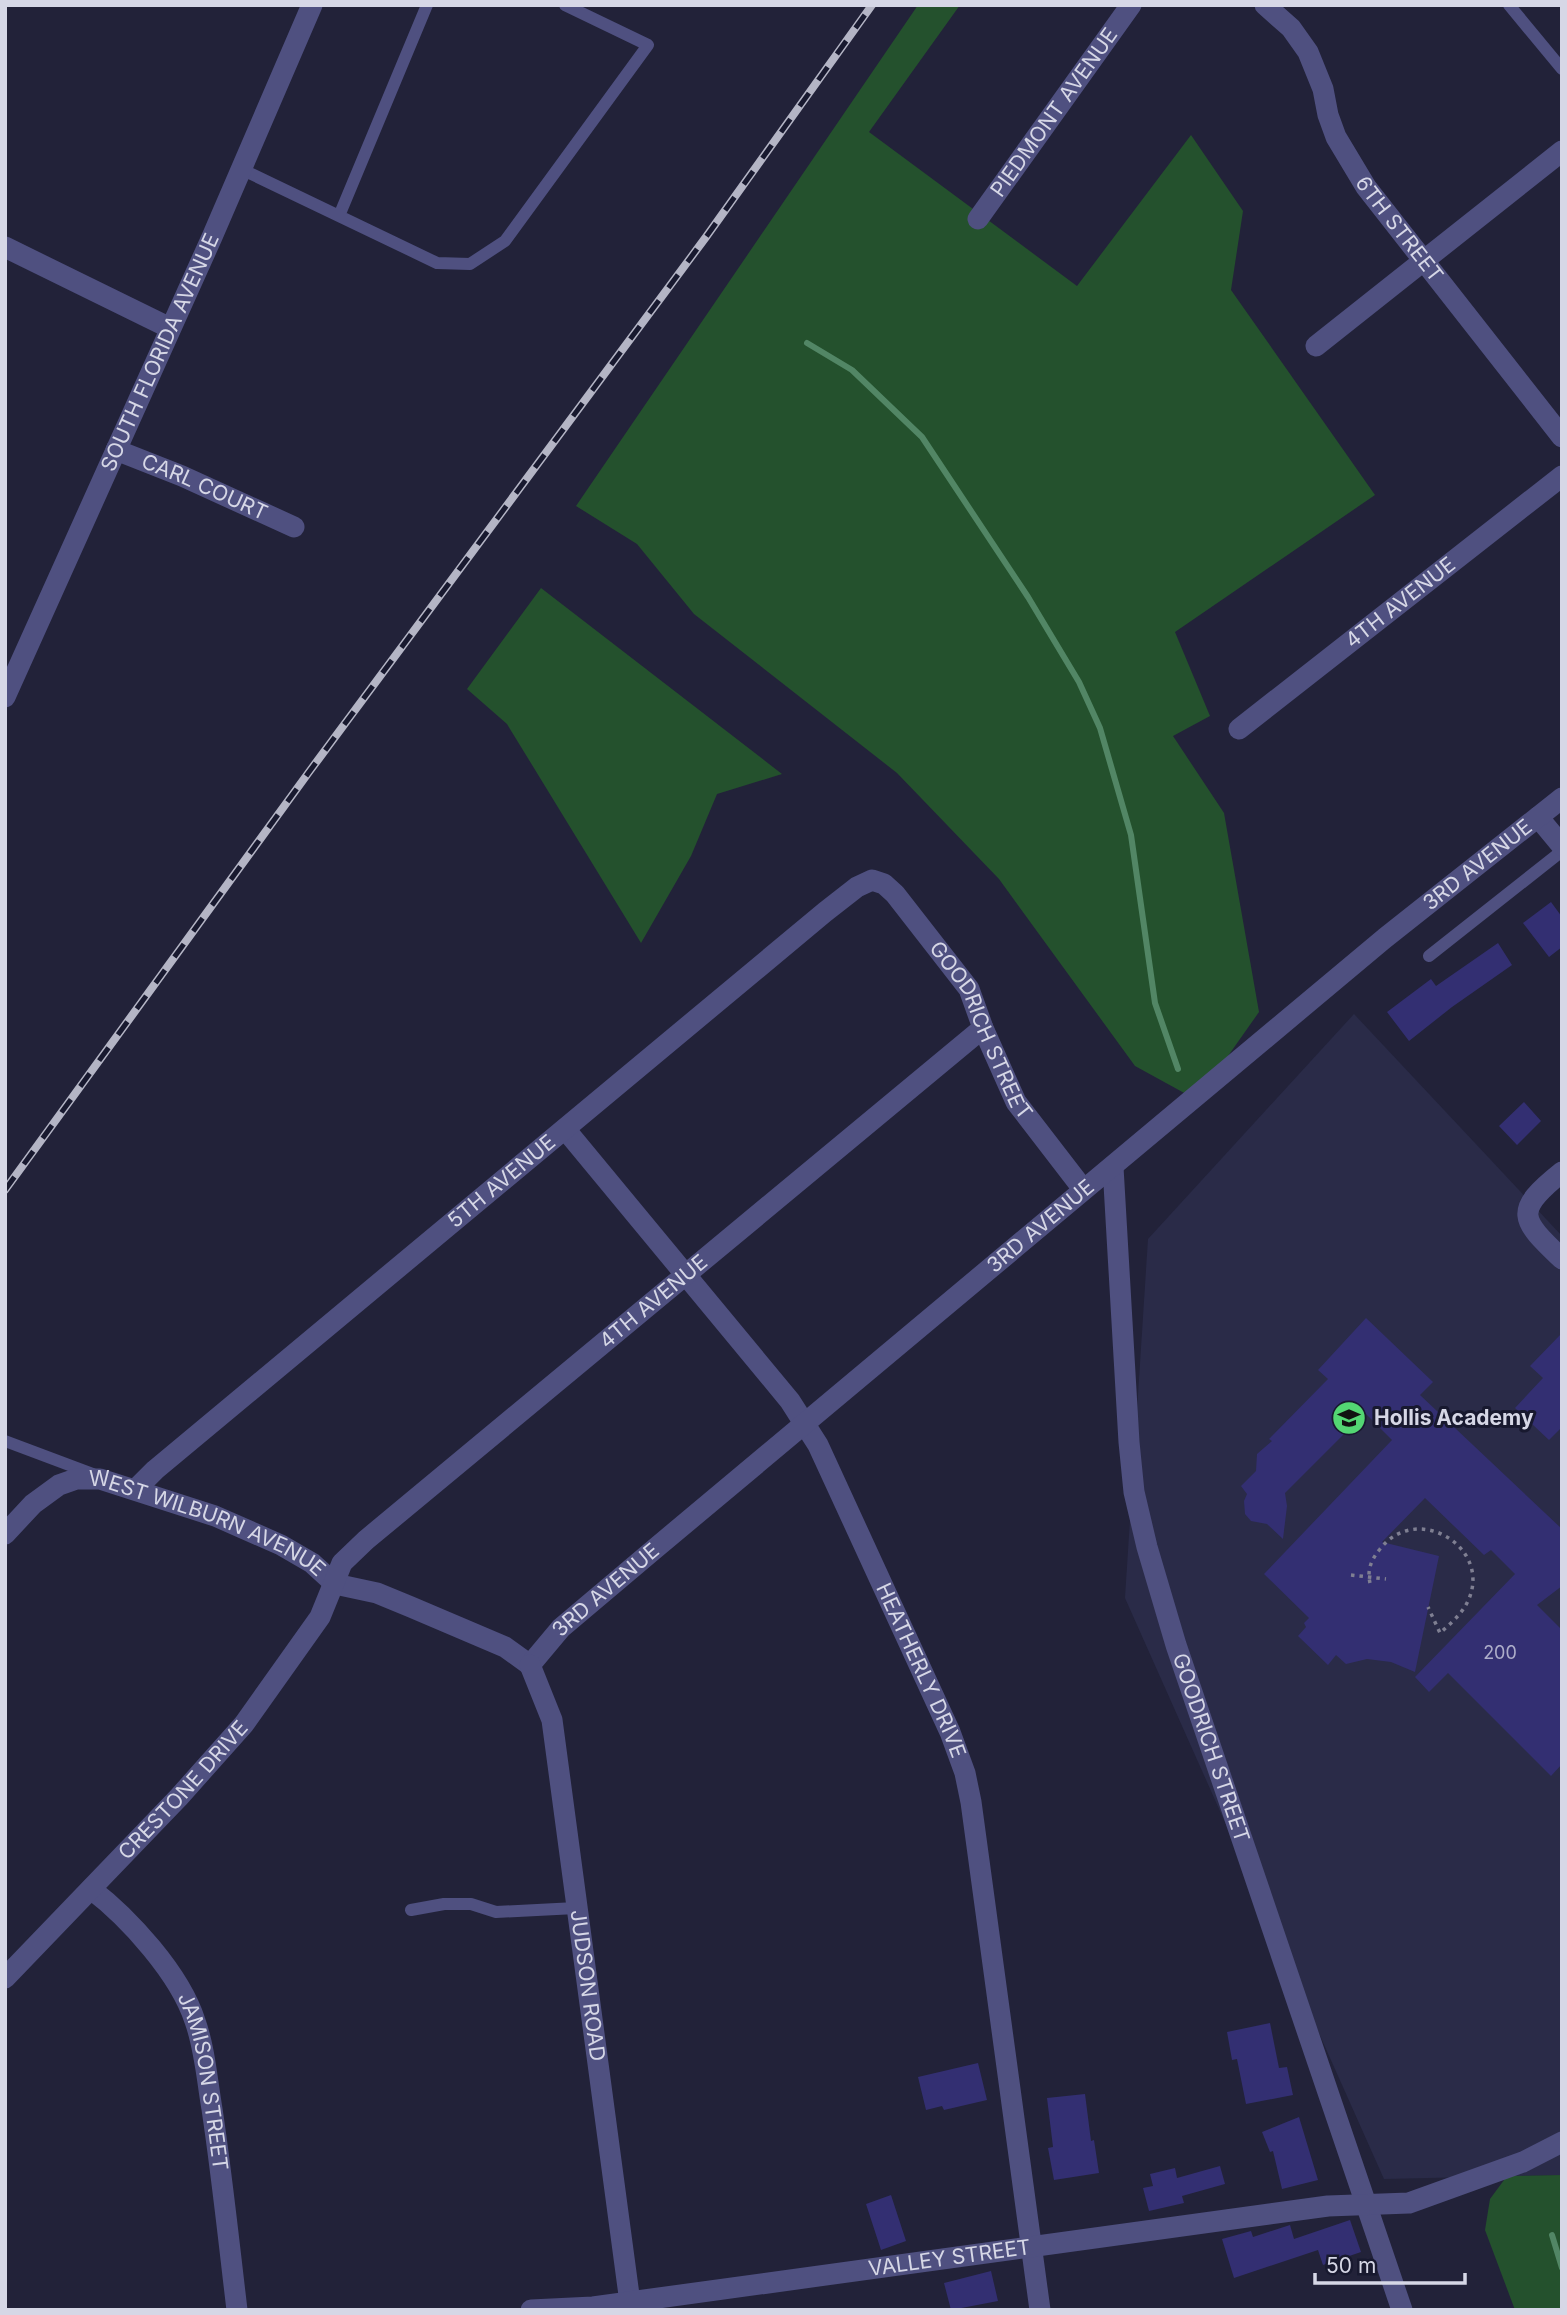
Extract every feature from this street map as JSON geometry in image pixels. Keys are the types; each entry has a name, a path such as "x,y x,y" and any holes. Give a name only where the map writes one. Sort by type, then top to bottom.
{"street":[{"name":"SOUTH FLORIDA AVENUE","path":"5,697 312,5"},
{"name":"PIEDMONT AVENUE","path":"978,219 1131,5"},
{"name":"6TH STREET","path":"1265,5 1291,28 1308,52 1323,89 1336,137 1367,187 1562,437"},
{"path":"1316,346 1562,151"},
{"path":"5,247 170,328"},
{"name":"CARL COURT","path":"116,450 182,476 294,527"},
{"name":"4TH AVENUE","path":"1239,729 1562,476"},
{"name":"3RD AVENUE","path":"530,1665 561,1628 1083,1189 1113,1167 1385,937 1562,798"},
{"path":"1538,817 1562,846"},
{"name":"GOODRICH STREET","path":"872,880 884,884 895,894 969,989 982,1028 1016,1102 1083,1189"},
{"name":"5TH AVENUE","path":"136,1489 155,1470 825,912 857,887 872,880"},
{"name":"4TH AVENUE","path":"335,1584 342,1563 366,1540 982,1028"},
{"name":"HEATHERLY DRIVE","path":"565,1129 790,1401 805,1424 831,1469 950,1732 965,1773 971,1802 1040,2310"},
{"name":"GOODRICH STREET","path":"1113,1167 1129,1442 1134,1492 1147,1548 1176,1645 1402,2310"},
{"path":"1562,1172 1540,1189 1529,1202 1527,1212 1533,1230 1562,1259"},
{"name":"WEST WILBURN AVENUE","path":"5,1535 33,1504 67,1481 100,1479 215,1516 281,1545 312,1563 335,1584 377,1593 411,1606 505,1647 530,1665"},
{"name":"CRESTONE DRIVE","path":"5,1978 179,1797 244,1724 320,1617 335,1584"},
{"name":"JUDSON ROAD","path":"530,1665 552,1720 631,2306"},
{"name":"JAMISON STREET","path":"91,1889 111,1905 167,1967 184,1994 195,2020 203,2050 216,2139 237,2310"},
{"name":"VALLEY STREET","path":"531,2310 631,2306 823,2274 1032,2248 1328,2206 1409,2203 1523,2162 1562,2142"}],"lane":[{"path":"340,216 426,5"},
{"path":"241,169 437,263 470,264 505,241 648,45 565,5"},
{"path":"1509,5 1562,69"},
{"path":"1429,956 1562,851"},
{"path":"5,1441 136,1489"},
{"path":"411,1910 444,1904 471,1904 496,1912 576,1908"}],"path":[{"path":"1370,1583 1368,1573 1378,1551 1388,1539 1400,1532 1416,1528 1443,1534 1467,1557 1472,1570 1473,1585 1460,1614 1440,1633 1428,1607"},
{"path":"1350,1575 1386,1579"}],"shaded area":[{"name":"Hollis Academy","path":"1354,1014 1562,1236 1562,2175 1384,2179 1125,1598 1148,1239"}],"green space":[{"path":"918,5 960,5 869,132 1077,286 1191,135 1243,211 1231,290 1375,495 1175,632 1210,716 1173,736 1224,813 1259,1012 1197,1100 1135,1066 999,879 897,773 694,614 637,544 576,506"},
{"path":"541,588 782,774 717,794 691,856 641,943 507,724 467,689"},
{"path":"1562,2175 1562,2310 1515,2310 1485,2230 1490,2199 1507,2176"}],"building":[{"path":"1551,902 1562,917 1562,947 1549,957 1523,923"},
{"path":"1498,943 1512,965 1409,1041 1387,1012 1431,979 1436,986"},
{"path":"1524,1102 1541,1121 1517,1145 1499,1126"},
{"path":"1366,1318 1433,1382 1420,1395 1562,1529 1562,1586 1537,1605 1562,1630 1562,1764 1551,1776 1448,1673 1429,1692 1415,1677 1515,1574 1491,1550 1484,1555 1425,1498 1382,1542 1439,1556 1415,1672 1391,1662 1367,1659 1346,1664 1336,1655 1328,1665 1298,1636 1306,1627 1304,1623 1309,1618 1264,1574 1392,1440 1365,1413 1285,1493 1287,1506 1283,1539 1267,1524 1251,1521 1245,1514 1244,1501 1247,1494 1241,1486 1256,1471 1257,1454 1328,1379 1318,1370"},
{"path":"1562,1333 1562,1427 1549,1440 1515,1408 1543,1378 1530,1366"},
{"path":"1270,2023 1279,2068 1287,2067 1293,2095 1246,2104 1237,2059 1232,2060 1227,2032"},
{"path":"978,2063 987,2100 944,2110 942,2106 926,2110 918,2077"},
{"path":"1085,2094 1091,2141 1094,2140 1099,2173 1054,2180 1048,2148 1053,2147 1047,2098"},
{"path":"1299,2117 1318,2180 1282,2189 1273,2151 1270,2152 1262,2132"},
{"path":"1220,2166 1225,2184 1182,2196 1184,2203 1149,2211 1143,2188 1153,2186 1150,2174 1175,2168 1177,2178"},
{"path":"891,2195 906,2241 881,2250 866,2204"},
{"path":"1350,2220 1361,2252 1323,2265 1318,2250 1234,2278 1222,2239 1251,2231 1253,2237 1290,2225 1294,2239"},
{"path":"991,2271 998,2301 951,2310 944,2283"}],"waterway":[{"path":"807,343 852,370 922,437 1028,597 1079,682 1100,728 1131,835 1155,1003 1178,1069"},
{"path":"1552,2235 1562,2268"}],"railway":[{"path":"5,1190 309,772 706,237 872,5"}],"place":[{"name":"Hollis Academy","path":"1349,1418"}]}
